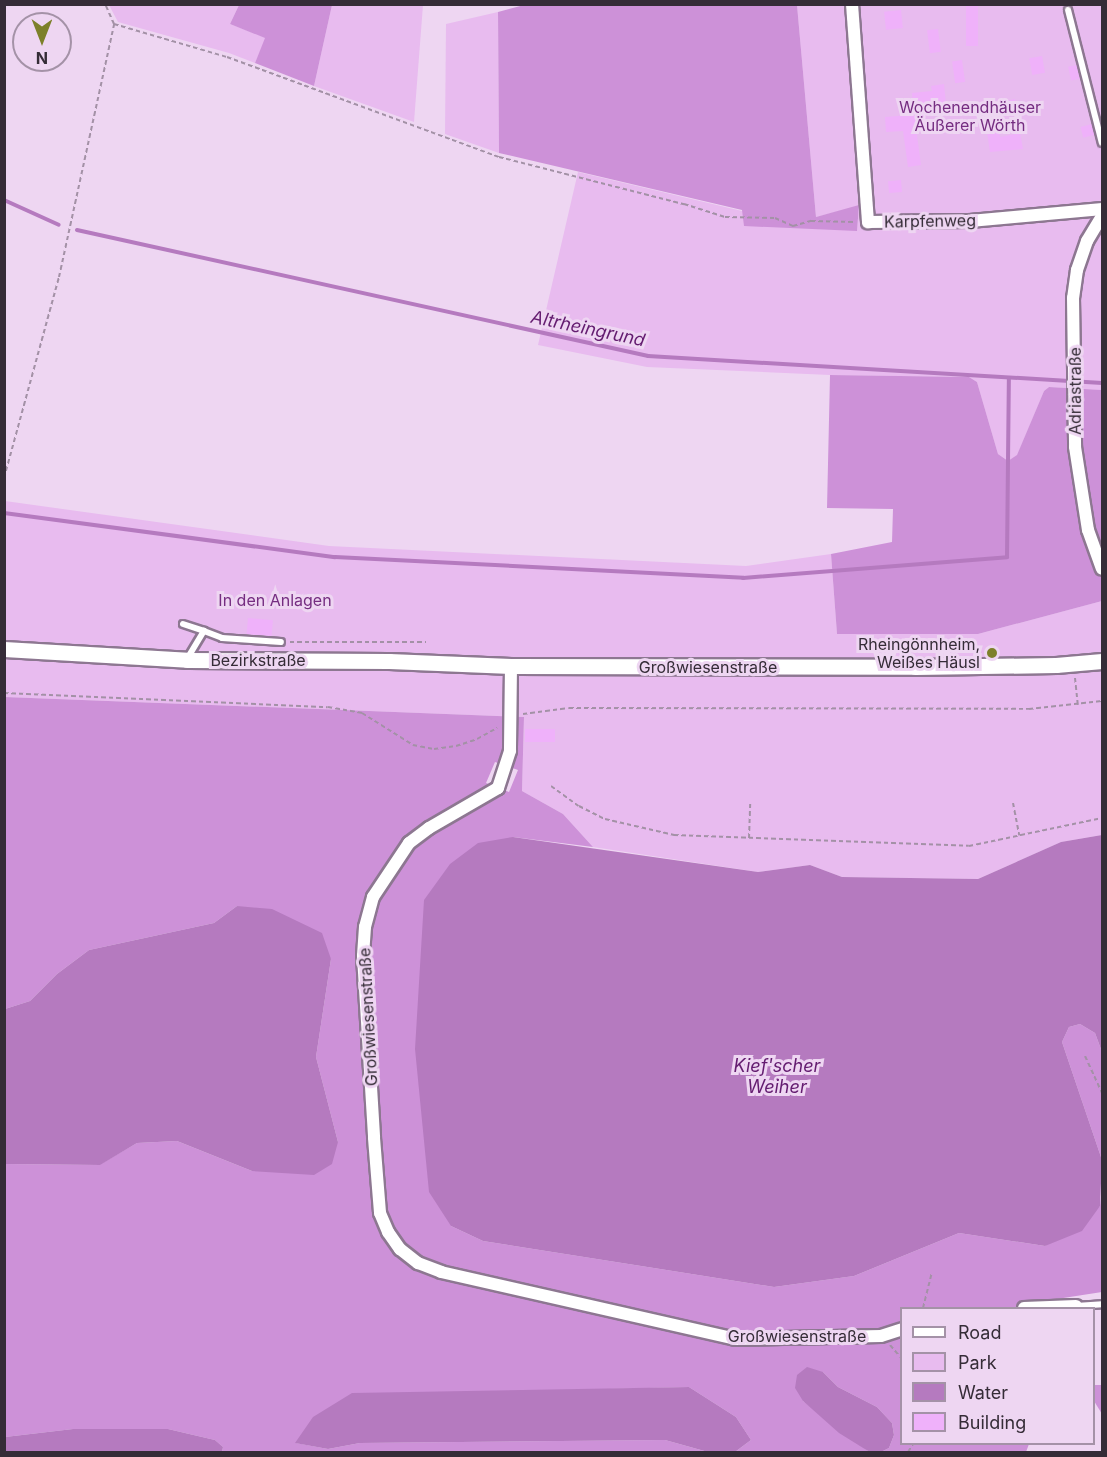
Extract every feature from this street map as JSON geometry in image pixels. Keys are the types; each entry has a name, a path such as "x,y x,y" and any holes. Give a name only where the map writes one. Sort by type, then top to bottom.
{"street":[{"name":"Karpfenweg","path":"852,4 868,222 970,220 1102,209"},
{"name":"Adriastraße","path":"1102,216 1087,241 1077,270 1074,298 1075,447 1088,530 1102,569"},
{"name":"Bezirkstraße","path":"4,649 186,660 389,661 512,666"},
{"name":"Großwiesenstraße","path":"900,1330 881,1336 735,1339 441,1272 418,1263 400,1249 388,1232 380,1213 374,1138 363,956 365,927 374,897 409,843 429,828 498,788 510,751 512,666 904,668 1056,665 1102,661"},
{"path":"1050,1307 1076,1306"}],"lane":[{"path":"1068,10 1102,143"},
{"path":"183,624 222,638 281,642"},
{"path":"186,660 204,632"},
{"path":"1076,1306 1102,1304"}],"path":[{"path":"4,478 59,278 114,24 105,4"},
{"path":"114,24 227,57 499,157 725,217 776,218 793,226 812,220 868,222"},
{"path":"281,642 426,642"},
{"path":"1074,672 1078,705"},
{"path":"4,693 328,707 362,713 412,745 434,749 456,746 477,739 524,713 569,708 1029,709 1078,705 1102,700"},
{"path":"551,786 579,806 605,819 674,835 969,846 1102,818"},
{"path":"1013,803 1019,835"},
{"path":"749,838 750,804"},
{"path":"1085,1056 1102,1093"},
{"path":"923,1307 932,1272"},
{"path":"881,1336 900,1357"}],"green space":[{"path":"109,5 239,5 230,24 266,38 255,63 229,53 118,22"},
{"path":"332,5 423,5 414,122 314,86"},
{"name":"Wochenendhäuser Äußerer Wörth","path":"797,5 1102,5 1102,390 1049,387 1044,391 1017,456 1008,461 998,454 977,382 969,377 830,375 647,367 538,345 578,172 742,211 857,230 859,206 816,217"},
{"path":"498,12 499,153 445,134 446,24"},
{"name":"In den Anlagen","path":"5,501 329,546 746,566 831,554 837,634 978,634 1102,601 1102,835 1061,842 978,879 842,877 810,865 758,872 593,847 563,814 522,791 524,717 5,697"}],"shaded area":[{"path":"528,4 797,5 816,217 859,205 857,231 744,226 742,210 499,153 498,12"},
{"path":"239,5 332,5 314,86 255,63 265,38 230,24"},
{"path":"830,375 969,377 977,382 998,454 1008,461 1017,455 1044,391 1049,387 1102,390 1102,601 978,634 837,634 831,554 892,542 893,509 827,508"},
{"path":"5,697 524,717 522,791 563,814 593,847 513,837 451,1226 483,1241 774,1287 854,1276 959,1233 1045,1246 1100,1206 1102,1188 1102,1292 1018,1305 1017,1307 900,1307 900,1445 1029,1445 1026,1452 881,1452 889,1448 894,1435 892,1423 877,1407 838,1387 823,1372 803,1401 868,1451 876,1452 735,1452 751,1440 736,1417 689,1387 568,1390 296,1443 328,1449 360,1443 665,1440 708,1452 222,1452 223,1447 215,1440 168,1429 73,1429 5,1437 5,1164 99,1165 137,1143 177,1141 252,1171 338,1142 316,1057 331,959 237,906 214,923 89,950 57,974 30,1001 5,1009","holes":["495,762 518,770 509,792 486,783"]},
{"path":"1080,1024 1095,1033 1102,1052 1102,1160 1062,1042 1069,1027"},
{"path":"1095,1385 1102,1385 1102,1414 1095,1403"}],"water":[{"name":"Kief'scher Weiher","path":"1102,835 1102,1052 1095,1033 1080,1024 1069,1027 1062,1042 1102,1160 1100,1206 1082,1231 1045,1246 959,1233 854,1276 774,1287 483,1241 451,1226 429,1192 415,1049 424,900 450,864 478,843 513,837 758,872 810,865 842,877 978,879 1061,842"},
{"path":"237,906 272,909 322,933 331,959 316,1057 338,1142 332,1164 314,1175 252,1171 177,1141 137,1143 100,1165 5,1164 5,1009 30,1001 57,974 89,950 214,923"},
{"path":"807,1367 823,1372 838,1387 877,1407 892,1423 894,1435 889,1448 881,1452 868,1451 839,1433 803,1401 795,1388 797,1375"},
{"path":"689,1387 736,1417 751,1440 735,1452 708,1452 665,1440 360,1443 328,1449 295,1443 313,1417 352,1393"},
{"path":"73,1429 168,1429 215,1440 223,1447 222,1452 5,1452 5,1437"}],"building":[{"path":"966,4 978,4 978,46 966,46"},
{"path":"901,10 903,28 886,30 884,12"},
{"path":"938,29 941,52 930,53 927,30"},
{"path":"1042,56 1045,73 1032,75 1029,58"},
{"path":"962,60 965,82 955,83 952,61"},
{"path":"1077,65 1080,79 1071,81 1068,67"},
{"path":"944,84 946,104 913,108 912,93 932,91 931,86"},
{"path":"1015,99 1018,113 989,119 986,105"},
{"path":"923,114 924,127 916,128 921,165 908,167 903,131 886,132 885,117"},
{"path":"1092,124 1095,135 1083,138 1080,127"},
{"path":"999,130 1000,137 1020,133 1023,149 990,152 987,132"},
{"path":"901,180 902,192 889,193 888,181"},
{"path":"248,618 273,620 272,636 247,634"},
{"path":"525,729 555,729 555,742 525,742"}],"waterway":[{"name":"Altrheingrund","path":"4,200 59,225"},
{"name":"Altrheingrund","path":"77,230 648,356 1102,383"},
{"path":"4,513 335,557 743,578 1007,557 1009,378"}],"place":[{"name":"Rheingönnheim, Weißes Häusl","path":"992,653"}]}
